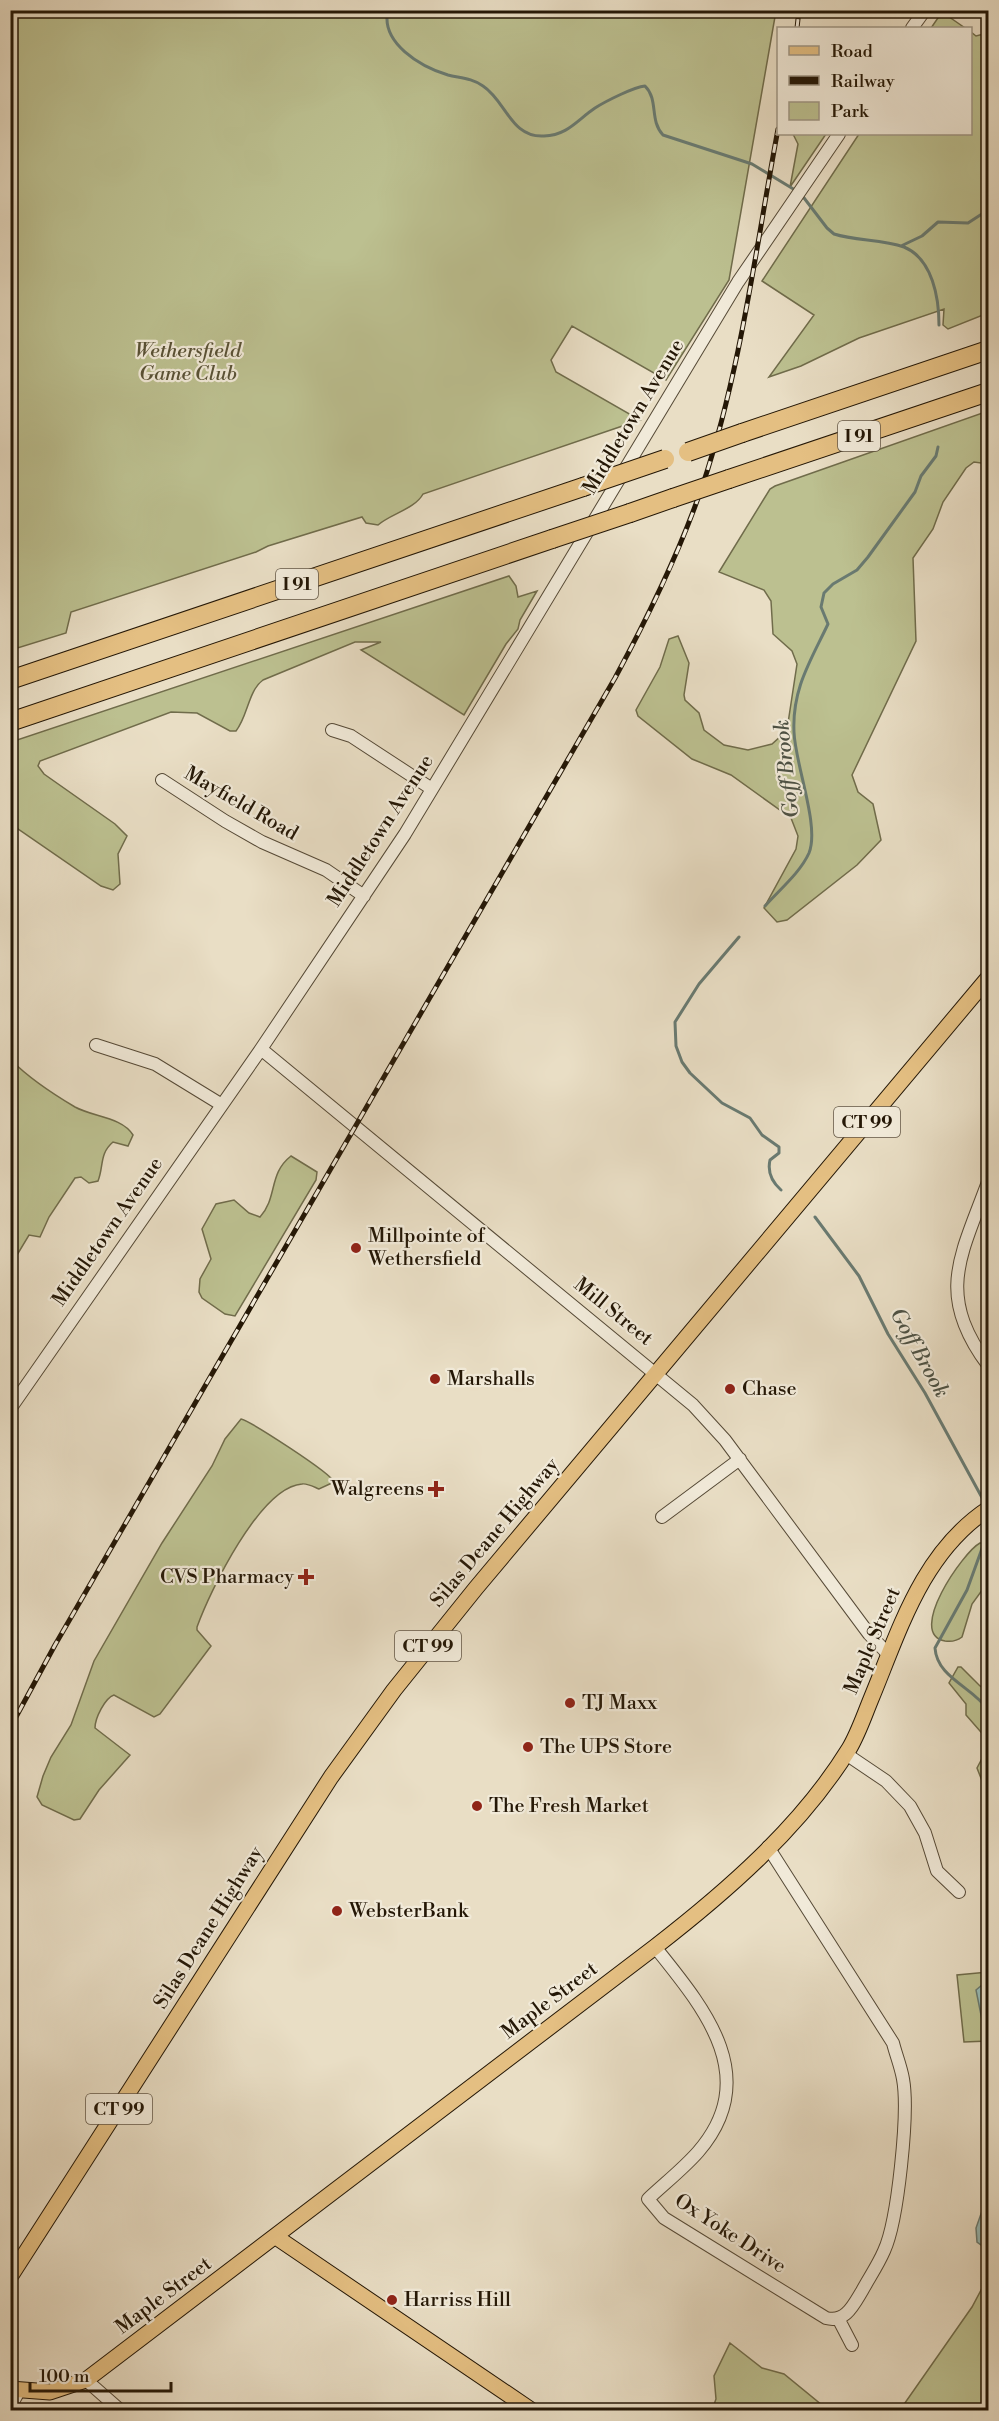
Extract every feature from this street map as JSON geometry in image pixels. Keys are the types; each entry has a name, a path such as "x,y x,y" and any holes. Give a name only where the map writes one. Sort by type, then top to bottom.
{"highway":[{"name":"I 91","path":"10,680 988,351"},
{"name":"I 91","path":"10,722 988,392"}],"main road":[{"name":"Silas Deane Highway","path":"10,2277 331,1777 440,1631 988,978"},
{"name":"Maple Street","path":"15,2390 60,2391 86,2380 655,1947 732,1883 818,1793 846,1754 914,1594 947,1544 986,1511"},
{"path":"276,2237 531,2410"}],"street":[{"path":"913,27 925,10"},
{"name":"Middletown Avenue","path":"10,1409 222,1105 364,896 432,789 755,255 838,135"},
{"path":"332,730 351,736 432,789"},
{"name":"Mayfield Road","path":"162,780 225,821 262,842 326,870 364,896"},
{"path":"96,1045 155,1064 222,1105"},
{"name":"Mill Street","path":"261,1048 656,1372 709,1421 740,1459 869,1634 889,1655"},
{"path":"988,1182 962,1252 957,1280 958,1309 967,1334 988,1365"},
{"path":"662,1517 740,1459"},
{"path":"846,1754 886,1781 910,1806 925,1833 937,1871 959,1892"},
{"path":"768,1847 893,2043 903,2079 904,2114 896,2203 885,2250 855,2303 839,2320 852,2345"},
{"name":"Ox Yoke Drive","path":"655,1947 694,1996 722,2045 729,2083 718,2121 699,2151 648,2199 664,2218 826,2318 839,2320"},
{"path":"86,2380 120,2410"},
{"path":"10,2407 15,2390"}],"green space":[{"name":"Wethersfield Game Club","path":"10,11 776,11 729,280 666,380 572,326 551,360 556,372 640,420 423,494 414,504 378,525 366,523 362,517 71,612 66,633 11,650"},
{"path":"942,12 964,27 932,27"},
{"path":"972,33 976,36 988,33 988,313 948,329 943,325 944,309 859,338 801,366 769,377 814,315 762,281 858,135 972,135"},
{"path":"794,135 825,135 790,187 798,144"},
{"path":"988,411 988,464 974,462 966,468 943,502 933,529 913,558 916,641 852,775 858,792 873,804 881,840 857,865 787,920 777,922 764,908 796,849 798,836 791,818 731,775 692,759 638,716 636,710 660,667 669,639 678,636 689,663 685,700 699,713 704,730 724,745 748,750 772,744 782,735 788,723 797,664 792,651 773,634 771,601 764,590 719,572 770,489"},
{"path":"509,576 516,586 518,597 537,591 520,620 518,629 506,644 464,715 361,650 381,642 355,642 263,680 254,690 236,731 230,731 197,713 171,712 40,761 38,766 44,774 115,824 127,836 118,854 120,884 113,890 101,886 11,824 11,742"},
{"path":"11,1060 33,1079 75,1107 122,1124 133,1135 128,1146 113,1142 109,1147 104,1156 98,1181 89,1183 81,1177 75,1178 49,1217 40,1237 29,1235 11,1265"},
{"path":"291,1156 317,1172 316,1180 235,1316 225,1314 202,1298 199,1292 200,1279 211,1259 202,1229 216,1204 234,1200 249,1213 260,1217 269,1202 279,1170"},
{"path":"241,1419 290,1448 334,1482 319,1489 304,1484 286,1490 254,1521 225,1567 197,1627 211,1646 160,1714 154,1717 114,1695 104,1704 95,1728 130,1755 99,1790 80,1819 74,1820 42,1805 37,1797 43,1776 51,1757 71,1725 94,1661 162,1543 212,1466 225,1439"},
{"path":"980,1543 988,1543 988,1582 972,1604 962,1637 954,1641 945,1641 935,1635 932,1624 934,1609 951,1576"},
{"path":"958,1667 961,1667 988,1691 988,1796 977,1768 987,1749 987,1739 966,1715 966,1704 949,1683"},
{"path":"988,1972 988,2041 964,2042 957,1975"},
{"path":"988,2277 988,2410 900,2410 972,2307"},
{"path":"730,2343 762,2368 784,2374 828,2410 712,2410 716,2399 714,2376"}],"water":[{"path":"988,1980 988,2031 983,2025 976,1990"},
{"path":"988,2194 988,2250 977,2242 976,2228"}],"waterway":[{"name":"Goff Brook","path":"388,10 387,22 390,33 405,52 437,71 479,83 498,100 516,125 533,135 544,136 560,133 595,108 645,86 652,97 656,123 663,135 752,164 795,190"},
{"name":"Goff Brook","path":"801,194 834,234 896,244 914,253 928,270 936,292 939,325"},
{"path":"901,246 922,236 938,222 968,223 988,210"},
{"name":"Goff Brook","path":"765,906 800,867 809,853 812,841 809,811 795,745 794,717 799,689 828,624 821,607 824,593 833,584 857,570 868,557 915,492 921,476 936,456 938,447"},
{"name":"Goff Brook","path":"739,937 699,984 675,1022 676,1046 682,1062 690,1073 722,1103 750,1118 762,1135 779,1147 779,1153 770,1160 769,1169 773,1180 781,1190"},
{"name":"Goff Brook","path":"815,1217 859,1276 888,1334 925,1393 986,1505"},
{"name":"Goff Brook","path":"988,1532 967,1590 935,1648 942,1667 988,1710"}],"railway":[{"path":"797,27 799,10"},
{"path":"10,1728 55,1645 615,678 652,607 694,509 728,397 777,135"}],"place":[{"name":"Millpointe of Wethersfield","path":"356,1248"},
{"name":"Marshalls","path":"435,1379"},
{"name":"Chase","path":"730,1389"},
{"name":"Walgreens","path":"436,1489"},
{"name":"CVS Pharmacy","path":"306,1577"},
{"name":"TJ Maxx","path":"570,1703"},
{"name":"The UPS Store","path":"528,1747"},
{"name":"The Fresh Market","path":"477,1806"},
{"name":"WebsterBank","path":"337,1911"},
{"name":"Harriss Hill","path":"392,2300"}]}
